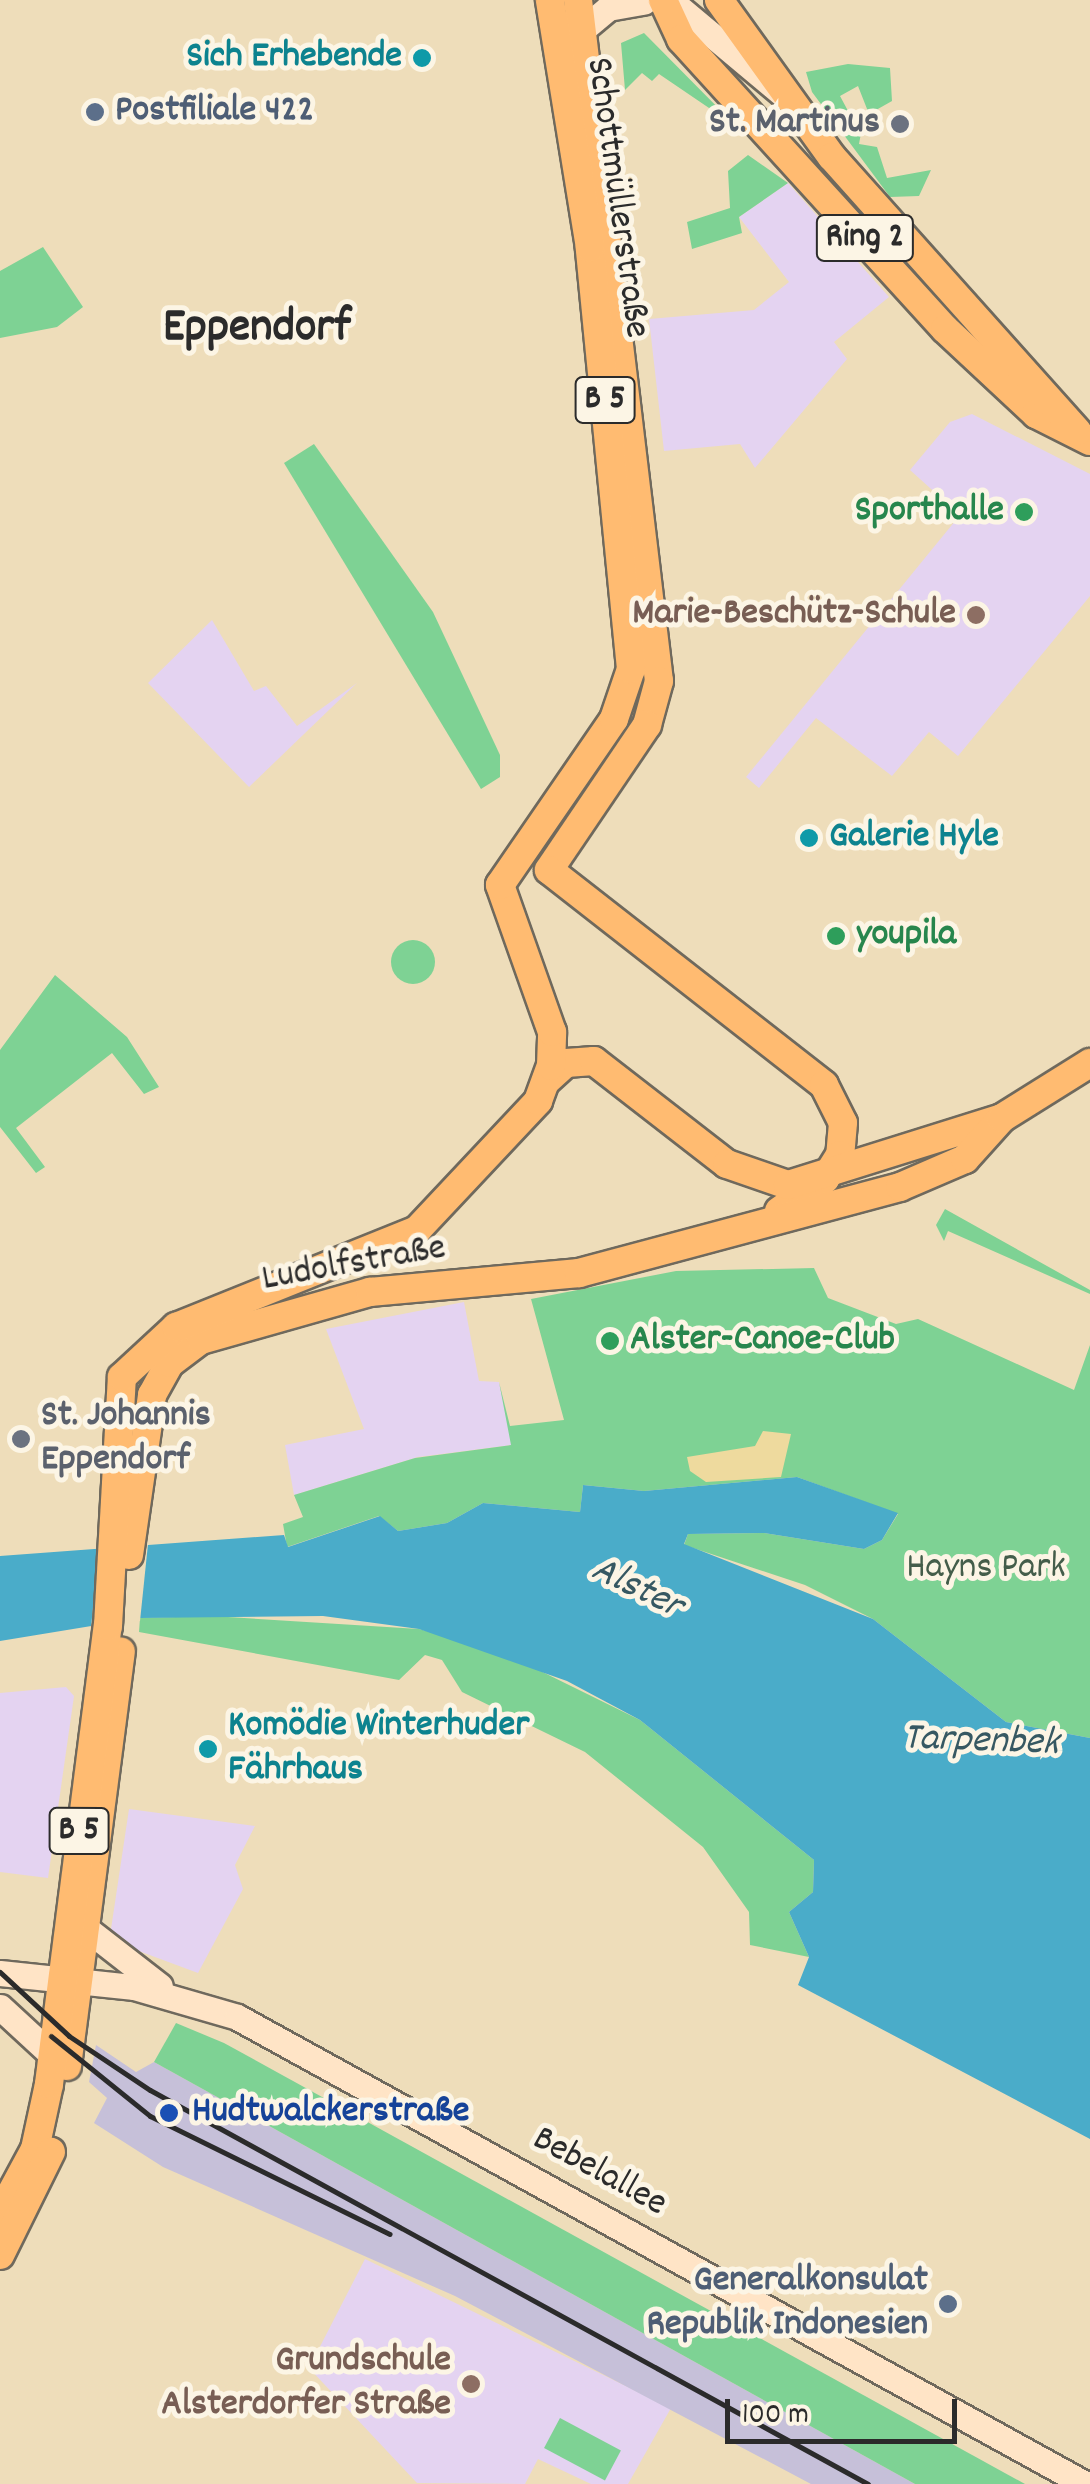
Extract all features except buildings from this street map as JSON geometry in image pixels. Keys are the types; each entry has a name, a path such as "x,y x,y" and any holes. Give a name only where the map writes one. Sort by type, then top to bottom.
{"main road":[{"name":"Schottmüllerstraße","path":"542,1091 552,1032 503,909 502,879 621,707 632,669 590,248 550,0"},
{"name":"Schottmüllerstraße","path":"578,0 658,667 646,725 552,856 560,887 824,1085 844,1132 825,1180"},
{"name":"Ring 2","path":"719,0 785,96 987,332 1084,437"},
{"path":"582,30 608,8 654,1 785,96"},
{"name":"Ring 2","path":"654,1 681,39 945,329 1036,414 1084,437"},
{"path":"945,329 961,322 987,332"},
{"path":"542,1091 570,1062 594,1061 744,1174 788,1185 825,1180 1002,1118 1090,1063"},
{"name":"Ludolfstraße","path":"122,1544 114,1409 134,1358 194,1319 360,1260 435,1216 542,1091"},
{"path":"774,1214 921,1180 984,1144 1002,1118"},
{"name":"B 5","path":"774,1214 825,1180"},
{"name":"Ludolfstraße","path":"122,1544 152,1396 170,1363 202,1340 352,1295 580,1274 774,1214"},
{"name":"B 5","path":"0,2214 38,2140 51,2054 70,1976 88,1930 122,1544"},
{"name":"B 5","path":"0,2255 54,2143 70,1976 115,1625"},
{"path":"88,1930 178,1996"},
{"name":"Bebelallee","path":"0,1973 70,1976 178,1996 280,2040 1086,2484"},
{"path":"0,2007 51,2054"}],"shaded area":[{"path":"788,183 889,297 834,342 847,359 755,468 740,444 664,451 649,319 754,310 789,282 739,217"},
{"name":"Marie-Beschütz-Schule","path":"972,414 1090,474 1090,596 958,756 929,732 892,776 816,718 759,788 746,777 960,515 910,470 950,422"},
{"path":"212,620 254,691 266,686 297,726 357,683 249,787 148,683"},
{"path":"464,1302 479,1381 499,1382 512,1445 418,1457 294,1495 285,1445 364,1429 326,1329"},
{"path":"66,1687 74,1696 48,1878 0,1872 0,1693"},
{"path":"129,1809 255,1826 235,1865 243,1889 198,1973 120,1944 111,1929"},
{"path":"96,2045 136,2072 154,2062 915,2484 811,2484 455,2296 163,2167 94,2123 107,2098 89,2082"},
{"name":"Grundschule Alsterdorfer Straße","path":"365,2259 671,2408 628,2484 591,2484 538,2459 525,2484 417,2483 309,2368"}],"green space":[{"path":"644,33 737,127 659,74 652,81 642,73 625,90 621,43"},
{"path":"848,64 890,68 892,101 869,114 858,86 840,96 854,122 864,117 859,144 877,147 887,178 931,170 919,196 890,197 812,92 806,72"},
{"path":"748,155 788,183 739,217 742,233 692,249 687,222 730,208 728,171"},
{"path":"43,247 83,307 57,327 0,338 0,271"},
{"path":"314,444 433,612 500,755 500,777 481,789 284,463"},
{"path":"413,940 428,947 435,962 428,977 413,984 398,977 391,962 398,947"},
{"path":"55,975 127,1037 159,1087 144,1094 112,1053 16,1128 45,1167 36,1173 0,1127 0,1050"},
{"path":"945,1209 1090,1290 1090,1294 948,1231 944,1241 936,1225"},
{"name":"Hayns Park","path":"814,1268 828,1298 896,1324 918,1319 1074,1390 1090,1345 1090,1738 1006,1722 873,1619 805,1585 684,1545 688,1534 764,1533 864,1549 882,1540 898,1514 797,1477 644,1491 583,1485 580,1512 483,1503 447,1523 398,1531 379,1516 287,1547 283,1524 303,1517 294,1495 415,1458 511,1445 499,1382 510,1426 564,1420 531,1299 676,1271"},
{"path":"212,1616 419,1629 500,1651 640,1720 814,1860 813,1892 789,1912 809,1957 750,1945 749,1912 703,1847 585,1752 462,1692 442,1660 425,1655 399,1680 139,1632 140,1618"},
{"path":"176,2023 224,2043 1025,2484 915,2484 154,2062"},
{"path":"560,2418 621,2450 605,2480 544,2448"}],"sand":[{"path":"763,1431 791,1434 781,1477 706,1482 690,1471 687,1457 755,1446"}],"water":[{"path":"797,1477 898,1513 882,1540 864,1549 764,1533 688,1534 684,1544 873,1619 1006,1722 1090,1738 1090,2139 798,1985 809,1957 789,1912 813,1892 814,1860 640,1720 567,1681 419,1629 323,1616 140,1618 0,1641 0,1556 284,1535 288,1547 380,1516 398,1531 447,1523 483,1503 580,1512 583,1485 644,1491"}],"pier":[{"path":"148,1544 140,1621 91,1628 99,1545"}],"railway":[{"path":"0,1972 69,2036 150,2090 868,2484"},
{"path":"51,2036 150,2116 390,2234"}],"place":[{"name":"Sich Erhebende","path":"422,58"},
{"name":"Postfiliale 422","path":"95,112"},
{"name":"St. Martinus","path":"900,124"},
{"name":"Sporthalle","path":"1024,512"},
{"name":"Marie-Beschütz-Schule","path":"976,615"},
{"name":"Galerie Hyle","path":"809,838"},
{"name":"youpila","path":"836,936"},
{"name":"Alster-Canoe-Club","path":"610,1341"},
{"name":"St. Johannis Eppendorf","path":"21,1439"},
{"name":"Komödie Winterhuder Fährhaus","path":"208,1749"},
{"name":"Hudtwalckerstraße","path":"169,2113"},
{"name":"Generalkonsulat Republik Indonesien","path":"948,2304"},
{"name":"Grundschule Alsterdorfer Straße","path":"471,2384"}],"district":[{"name":"Eppendorf","path":"257,330"}],"water label":[{"name":"Alster","path":"636,1590"},
{"name":"Tarpenbek","path":"981,1743"}]}
